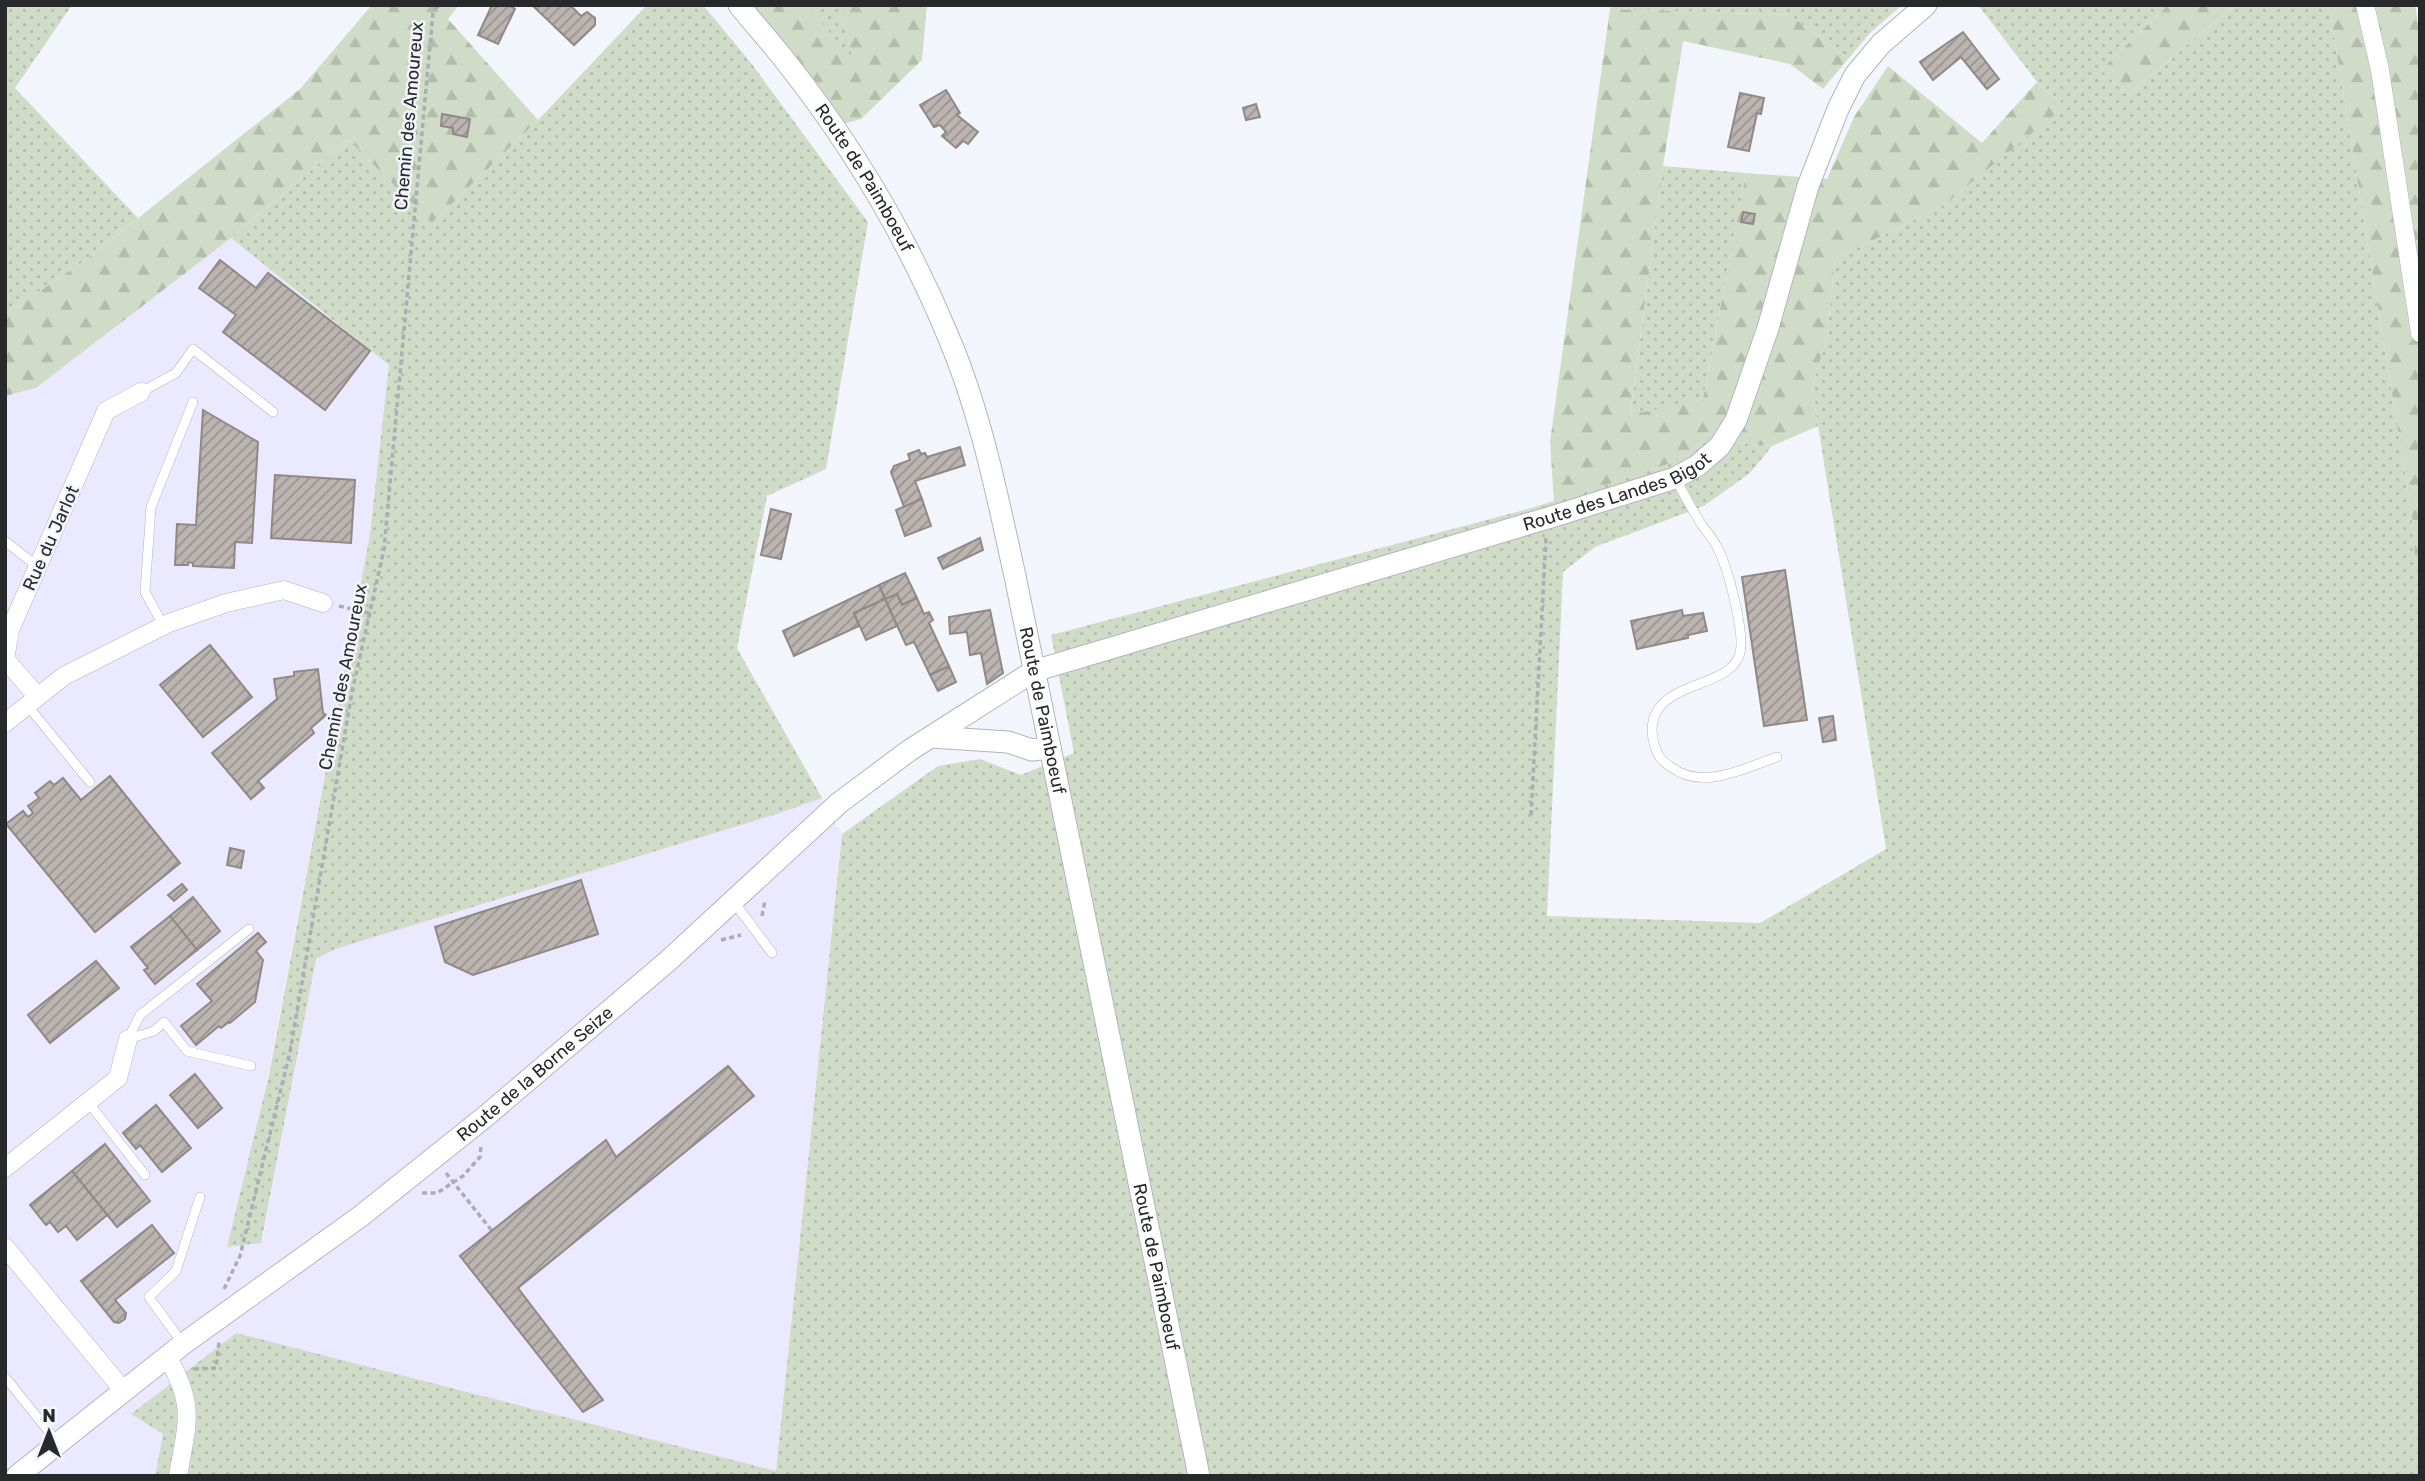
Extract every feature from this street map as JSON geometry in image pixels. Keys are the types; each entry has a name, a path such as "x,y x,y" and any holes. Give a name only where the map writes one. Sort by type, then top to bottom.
{"street":[{"name":"Route de Paimboeuf","path":"739,5 818,106 882,202 949,336 970,394 988,455 1034,671 1199,1476"},
{"name":"Route des Landes Bigot","path":"931,737 1034,671 1548,519 1675,478 1697,466 1720,446 1736,420 1768,328 1808,187 1838,109 1855,75 1881,44 1926,5"},
{"path":"2365,5 2380,70 2420,333"},
{"name":"Rue du Jarlot","path":"32,701 9,672 5,659 10,630 106,411 141,393"},
{"path":"5,723 64,676 163,625 226,603 284,590 323,603"},
{"path":"931,737 1008,742 1032,750 1050,748"},
{"name":"Route de la Borne Seize","path":"17,1476 175,1350 361,1216 486,1116 648,977 839,803 931,737"},
{"path":"5,1168 118,1078 128,1039"},
{"path":"5,1247 123,1390"},
{"path":"175,1350 188,1412 178,1476"}],"lane":[{"path":"141,393 176,373 193,349 273,412"},
{"path":"163,625 145,592 151,507 193,402"},
{"path":"1675,478 1700,523 1717,546 1726,569 1742,637 1740,656 1730,668 1672,695 1658,709 1652,723 1653,743 1659,758 1686,776 1708,778 1730,774 1777,757"},
{"path":"5,541 38,566"},
{"path":"32,701 90,782"},
{"path":"733,901 772,953"},
{"path":"128,1039 140,1015 249,929"},
{"path":"128,1039 154,1031 164,1022 187,1051 251,1066"},
{"path":"88,1102 145,1175"},
{"path":"175,1350 149,1297 176,1271 200,1197"},
{"path":"5,1377 58,1443"}],"path":[{"name":"Chemin des Amoureux","path":"218,1296 226,1287 240,1256 290,1052 352,692 384,550 433,12 439,5"},
{"path":"1531,815 1548,519"},
{"path":"323,603 370,613"},
{"path":"434,1158 492,1231"},
{"path":"454,1182 474,1166"},
{"path":"185,1370 216,1368"}],"shaded area":[{"path":"231,238 389,365 370,534 261,1112 262,1243 316,959 334,949 822,798 842,834 776,1472 236,1333 132,1413 163,1434 155,1476 5,1476 5,396 36,388"}],"green space":[{"path":"5,5 72,5 15,88 138,218 83,262 5,314"},
{"path":"372,5 459,5 448,19 538,120 432,223 348,139 231,238 36,388 5,396 5,314 83,262 300,89"},
{"path":"647,5 703,5 751,63 868,222 826,469 767,496 737,648 822,798 335,949 316,959 261,1243 227,1247 269,1075 370,534 389,365 231,238 348,139 432,223 538,120"},
{"path":"750,5 807,5 853,60 839,5 927,5 922,60 861,119 843,124"},
{"path":"807,5 839,5 854,62"},
{"path":"1612,5 1902,5 1870,33 1848,59 1790,15 1610,9"},
{"path":"1978,5 2168,5 2101,70 2128,95 2235,5 2329,5 2412,516 2415,554 2420,554 2420,1476 155,1476 163,1434 131,1414 236,1333 776,1471 842,834 938,766 980,759 1021,775 1074,753 1051,635 1532,508 1668,464 1708,440 1772,446 1750,473 1704,506 1595,547 1563,572 1547,916 1760,923 1886,849 1812,388 1827,337 1835,259 1944,205 2064,105 2037,82"},
{"path":"2168,5 2235,5 2128,95 2101,70"},
{"path":"2329,5 2415,5 2420,34 2420,554 2415,555 2412,516"},
{"path":"1610,9 1790,15 1848,59 1823,89 1790,64 1683,41 1663,166 1630,415 1703,399 1746,173 1827,179 1854,117 1888,66 1982,143 2037,82 2065,106 1944,205 1835,259 1827,337 1812,388 1818,426 1772,446 1708,440 1668,464 1554,502 1550,442"},
{"path":"1663,166 1746,173 1703,399 1630,416"}],"building":[{"path":"492,5 508,5 515,9 498,44 478,35"},
{"path":"570,5 581,16 587,12 595,18 595,25 574,45 533,6"},
{"path":"1963,32 1999,79 1987,89 1961,57 1933,80 1920,62"},
{"path":"946,90 960,113 957,115 978,132 968,144 963,141 956,148 942,136 946,132 940,125 934,127 920,105"},
{"path":"1740,93 1764,98 1761,114 1757,113 1749,151 1728,147"},
{"path":"1256,104 1260,117 1246,120 1243,108"},
{"path":"442,114 470,119 467,137 453,134 453,128 441,126"},
{"path":"1743,212 1755,214 1753,224 1741,222"},
{"path":"220,260 256,288 268,273 370,351 325,410 223,332 236,315 199,288"},
{"path":"203,410 258,442 252,543 235,542 234,568 193,566 193,563 188,562 188,565 175,565 177,524 196,525"},
{"path":"960,447 965,465 915,481 922,499 904,507 891,472 894,466 910,460 908,454 919,450 927,457"},
{"path":"275,475 355,480 351,543 271,538"},
{"path":"922,499 931,526 905,536 896,510"},
{"path":"771,509 791,514 781,559 761,555"},
{"path":"980,538 983,550 943,569 938,558"},
{"path":"1785,570 1807,720 1764,726 1742,577"},
{"path":"905,573 917,598 902,605 897,594 885,599 879,585"},
{"path":"879,585 885,599 854,613 859,626 794,656 783,631"},
{"path":"897,594 902,605 917,598 924,614 929,612 933,620 929,623 949,666 930,675 914,642 906,645 885,599"},
{"path":"885,599 897,626 866,640 854,613"},
{"path":"990,610 1003,673 987,684 981,653 970,655 967,632 950,634 949,617"},
{"path":"1682,610 1683,616 1703,613 1707,631 1637,649 1631,621"},
{"path":"210,645 252,697 203,737 160,685"},
{"path":"949,666 956,682 938,691 930,675"},
{"path":"318,669 323,713 326,715 311,728 314,733 258,781 264,788 251,799 212,753 277,699 274,679 294,676 294,672"},
{"path":"1833,716 1836,740 1823,742 1819,718"},
{"path":"110,776 180,863 95,932 6,824 23,811 28,817 33,813 28,806 39,798 35,793 50,781 54,785 63,778 81,800"},
{"path":"230,848 244,851 241,868 227,865"},
{"path":"581,880 598,934 473,975 445,962 435,927"},
{"path":"182,884 187,890 174,901 168,895"},
{"path":"193,897 220,931 197,950 170,916"},
{"path":"170,916 197,950 155,984 144,970 148,968 131,947"},
{"path":"258,933 266,942 256,951 263,960 255,1002 230,1023 221,1028 219,1026 196,1045 181,1026 212,1001 197,984"},
{"path":"96,961 119,988 50,1043 28,1015"},
{"path":"728,1066 754,1096 518,1288 603,1400 583,1412 460,1256 606,1140 616,1157"},
{"path":"195,1074 222,1108 198,1128 170,1095"},
{"path":"156,1105 191,1148 162,1172 140,1145 136,1149 123,1133"},
{"path":"105,1144 150,1201 117,1227 72,1171"},
{"path":"72,1171 107,1215 77,1240 66,1226 58,1232 50,1222 46,1225 30,1205"},
{"path":"152,1225 174,1253 115,1300 126,1313 125,1319 119,1323 114,1322 81,1281"}]}
